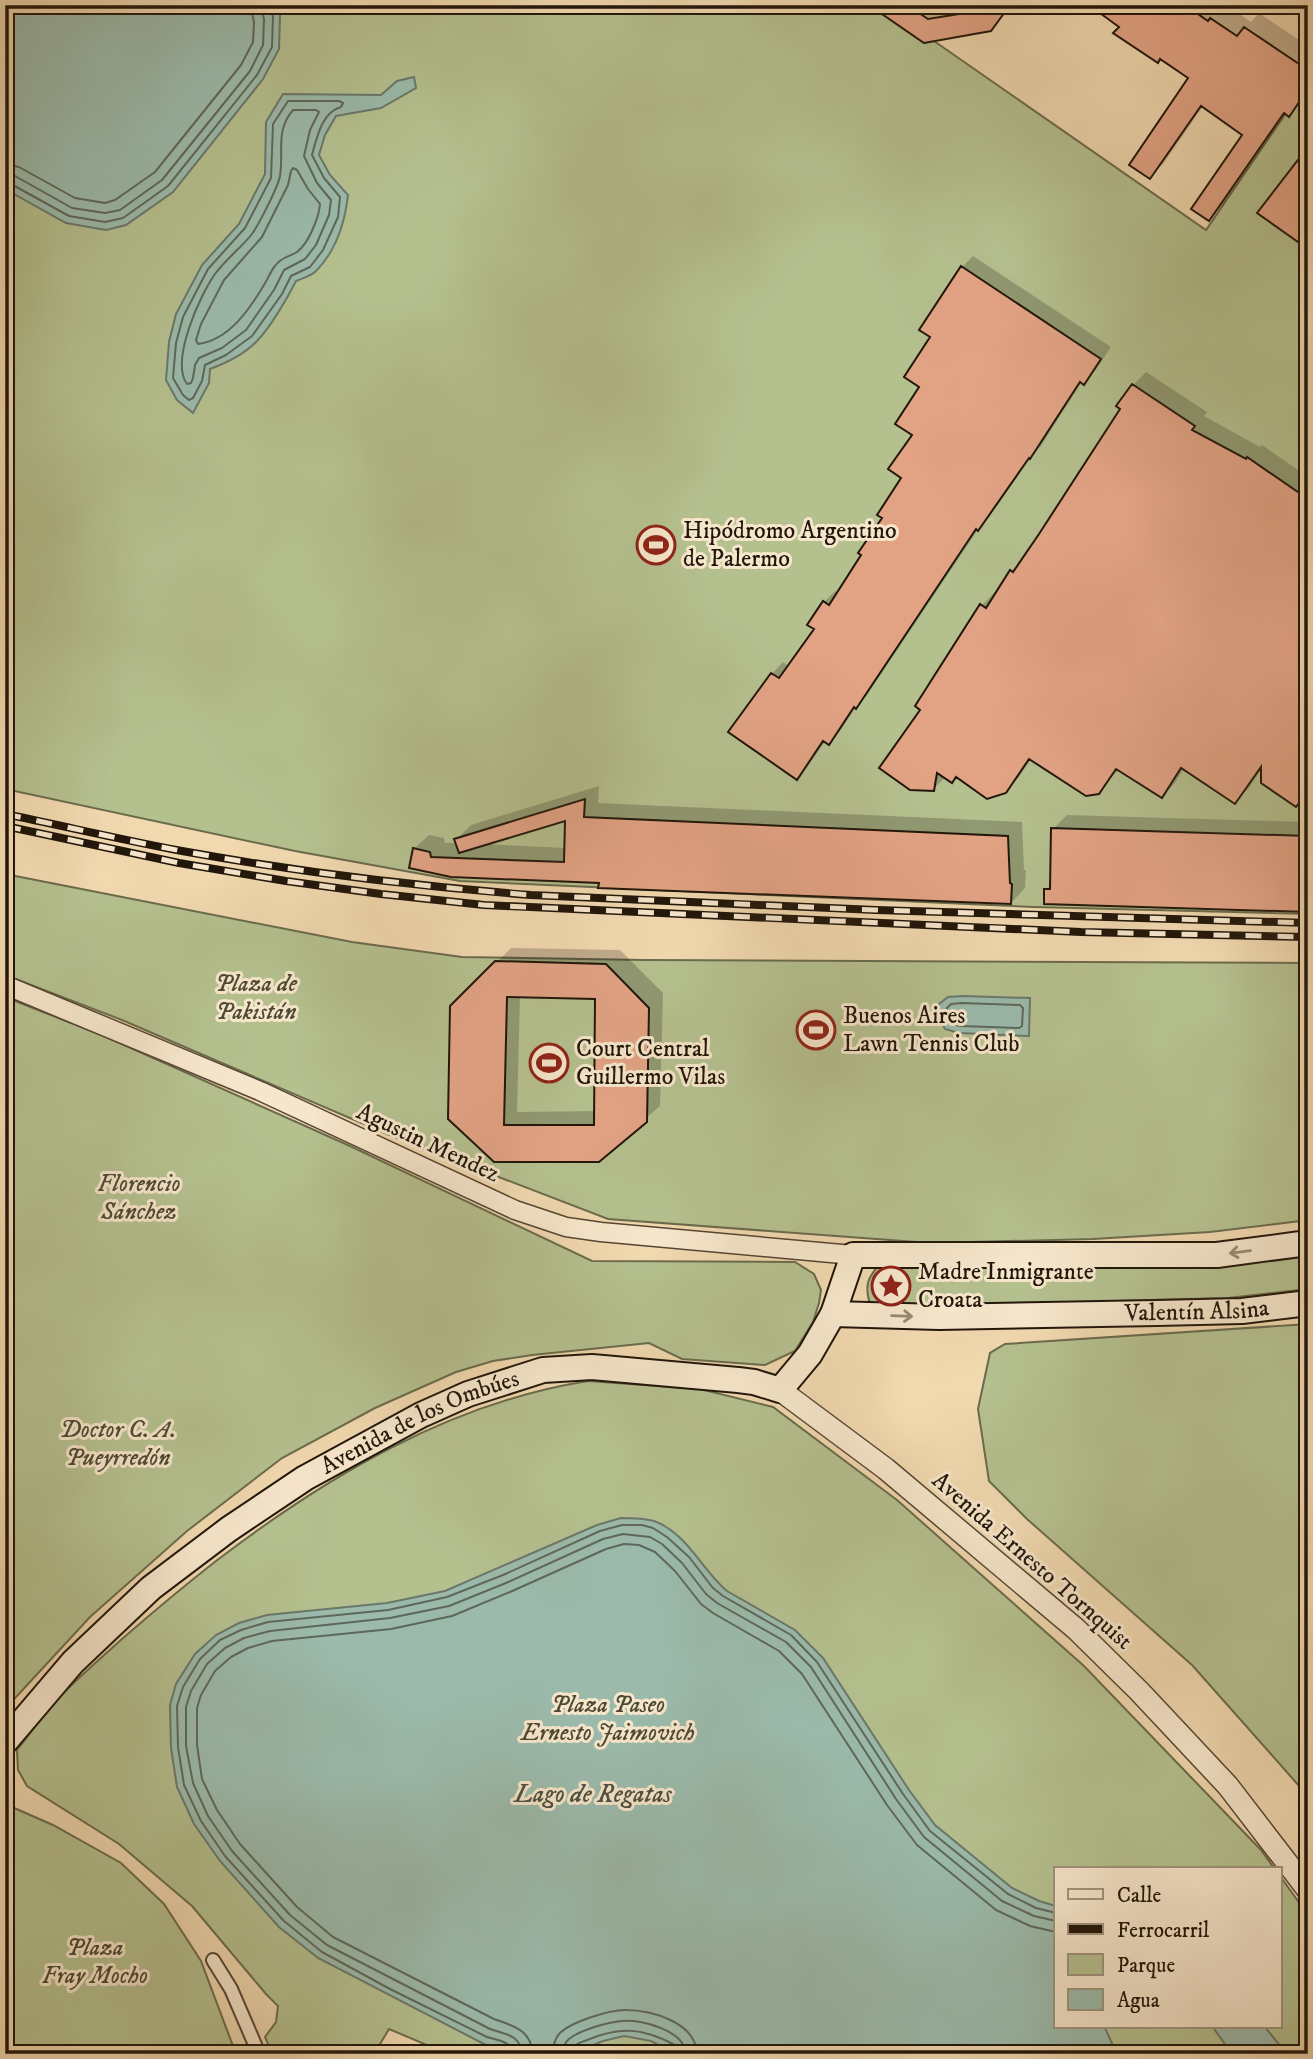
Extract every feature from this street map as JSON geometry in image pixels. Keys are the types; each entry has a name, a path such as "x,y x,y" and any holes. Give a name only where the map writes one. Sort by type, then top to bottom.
{"main road":[{"path":"780,1390 810,1354 833,1314 853,1255 1217,1255 1308,1243"},
{"name":"Valentín Alsina","path":"833,1314 939,1317 1157,1313 1242,1311 1308,1303"},
{"name":"Avenida de los Ombúes","path":"5,1742 73,1662 151,1588 229,1529 305,1478 433,1409 468,1394 543,1370 592,1367 738,1380 780,1390"}],"street":[{"name":"Agustin Mendez","path":"5,985 260,1091 471,1191 540,1220 601,1232 853,1255"},
{"name":"Avenida Ernesto Tornquist","path":"780,1390 886,1468 1076,1629 1139,1691 1228,1786 1308,1890"},
{"path":"213,1960 231,1989 259,2054"}],"green space":[{"name":"Hipódromo Argentino de Palermo","path":"5,5 869,5 924,43 934,41 1206,230 1308,81 1308,914 1034,907 460,881 295,851 5,789"},
{"name":"Buenos Aires Lawn Tennis Club","path":"5,874 352,942 462,957 1308,963 1308,1220 1210,1232 1093,1239 930,1243 608,1219 387,1134 122,1020 5,975"},
{"path":"5,997 104,1036 350,1146 592,1261 795,1262 814,1274 821,1290 813,1322 795,1351 765,1365 682,1359 649,1343 532,1355 493,1361 456,1372 375,1408 282,1458 187,1531 90,1617 5,1709"},
{"path":"1308,1251 1308,1289 1228,1298 888,1307 869,1301 867,1290 870,1278 878,1266"},
{"path":"1308,1324 1308,1796 1192,1665 1027,1519 989,1481 978,1409 990,1353 1005,1344"},
{"name":"Plaza Paseo Ernesto Jaimovich","path":"588,1381 700,1389 773,1407 897,1500 1084,1666 1261,1850 1273,1867 1054,1867 1054,2028 1282,2028 1282,1879 1308,1915 1308,2054 448,2054 389,2029 374,2054 272,2054 265,2037 276,2022 278,2006 192,1906 119,1844 27,1786 18,1770 17,1750 61,1695 122,1639 258,1530 345,1473 391,1448 438,1425 537,1392"},
{"name":"Plaza Fray Mocho","path":"5,1804 53,1825 121,1863 164,1904 201,1961 236,2054 5,2054"}],"water":[{"path":"5,5 275,5 280,15 279,49 263,79 173,192 126,225 106,230 66,223 5,189"},
{"path":"414,77 416,88 381,108 336,116 325,135 319,155 330,175 348,195 345,215 334,245 316,271 296,281 273,321 257,341 235,358 210,369 209,383 193,413 177,400 166,380 169,342 176,314 202,265 239,224 265,174 266,122 283,94 381,95 397,81"},
{"path":"948,997 1030,998 1029,1036 959,1033 945,1029 939,1018 939,1004"},
{"name":"Lago de Regatas","path":"621,1518 638,1518 666,1527 685,1543 727,1591 795,1630 823,1658 935,1825 1012,1888 1054,1905 1054,2028 1105,2028 1117,2054 676,2054 651,2041 624,2036 571,2054 516,2054 484,2044 318,1958 279,1927 220,1861 194,1824 177,1787 171,1748 170,1705 176,1684 195,1654 216,1635 239,1623 267,1615 387,1603 445,1591 597,1525"},
{"path":"1213,2028 1266,2028 1287,2054 1232,2054"}],"building":[{"path":"869,5 907,5 928,19 971,12 975,5 1010,5 991,31 924,43"},
{"path":"1089,5 1185,5 1237,36 1244,27 1308,70 1308,89 1289,117 1284,113 1209,221 1191,209 1242,135 1201,106 1150,179 1129,165 1188,78 1160,59 1158,63 1113,33 1119,27"},
{"path":"1308,147 1308,249 1257,213"},
{"path":"961,266 1101,359 1084,385 1080,382 1030,459 978,531 976,529 856,709 854,707 829,745 823,741 797,780 728,732 771,673 779,678 814,629 807,625 823,601 829,605 861,555 858,553 882,518 877,515 901,478 888,469 912,435 895,424 919,387 904,377 930,337 919,330"},
{"path":"1132,384 1195,426 1192,430 1246,459 1247,457 1308,499 1308,791 1296,807 1261,783 1261,767 1235,804 1181,768 1162,798 1116,769 1099,794 1086,796 1029,759 1006,793 987,799 956,777 952,783 937,773 934,791 910,790 879,768 920,710 915,706 980,604 986,608 1010,570 1013,572 1120,409 1116,406"},
{"path":"585,799 584,817 1008,836 1011,904 598,888 599,883 451,877 409,868 413,848 430,852 431,857 564,862 565,821 459,853 454,839"},
{"path":"1051,828 1308,836 1308,912 1044,904 1044,889 1050,889"},
{"name":"Court Central Guillermo Vilas","path":"495,961 606,964 649,1008 647,1122 599,1162 494,1162 448,1119 450,1006","holes":["507,997 595,999 594,1125 504,1125"]}],"railway":[{"path":"5,814 226,859 356,878 531,895 876,910 1308,923"},
{"path":"5,826 179,863 286,881 484,905 1081,932 1308,937"}],"place":[{"name":"Hipódromo Argentino de Palermo","path":"656,545"},
{"name":"Buenos Aires Lawn Tennis Club","path":"816,1030"},
{"name":"Court Central Guillermo Vilas","path":"549,1063"},
{"name":"Madre Inmigrante Croata","path":"891,1286"}],"park label":[{"name":"Plaza de Pakistán","path":"256,998"},
{"name":"Florencio Sánchez","path":"139,1198"},
{"name":"Doctor C. A. Pueyrredón","path":"118,1444"}]}
